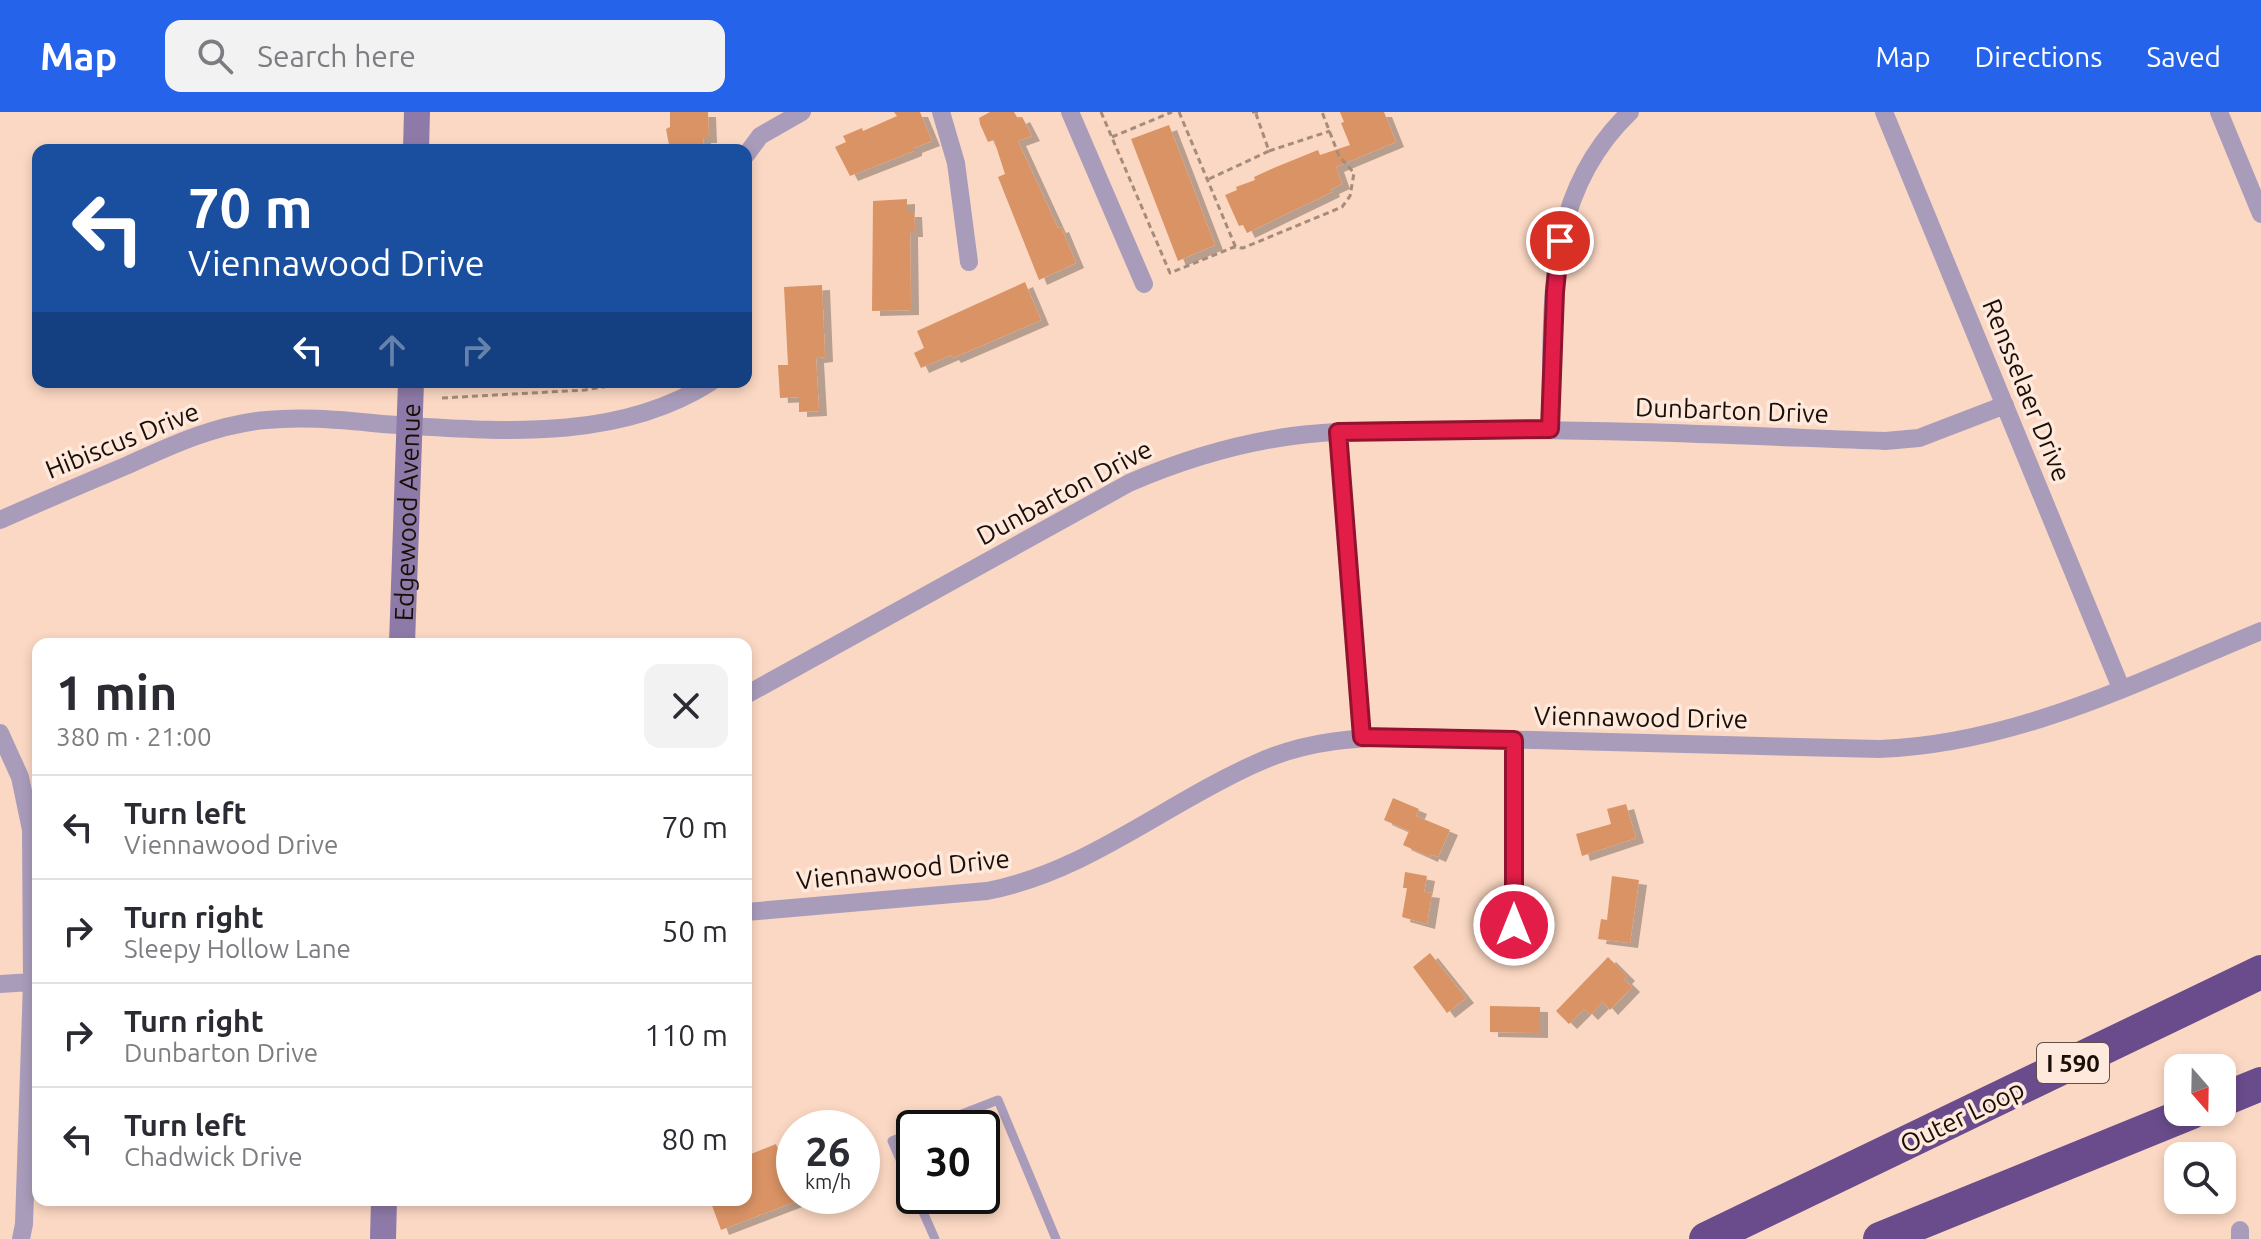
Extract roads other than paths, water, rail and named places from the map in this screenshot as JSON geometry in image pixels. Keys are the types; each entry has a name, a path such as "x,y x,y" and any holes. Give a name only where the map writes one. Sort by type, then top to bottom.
{"highway":[{"name":"Outer Loop","path":"1706,1239 2261,972"},
{"path":"2236,1094 2261,1084"},
{"path":"1880,1239 2164,1123"}],"street":[{"path":"416,144 417,112"},
{"path":"752,147 760,136 802,112"},
{"path":"941,112 956,163 969,262"},
{"path":"1070,112 1144,284"},
{"path":"1550,429 1555,292 1564,220 1575,188 1592,156 1608,133 1630,112"},
{"name":"Rensselaer Drive","path":"1884,112 2121,688"},
{"path":"2219,112 2261,214"},
{"name":"Edgewood Avenue","path":"402,638 411,388"},
{"name":"Hibiscus Drive","path":"0,520 219,428 264,420 303,418 410,426 557,429 612,422 654,410 699,388"},
{"name":"Dunbarton Drive","path":"752,692 1129,483 1174,464 1264,440 1338,432 1550,429 1885,441 1919,438 2005,405"},
{"path":"1338,432 1362,737"},
{"name":"Viennawood Drive","path":"752,911 987,891 1011,886 1076,862 1259,762 1322,742 1362,737 1901,748 1945,744 2018,727 2073,709 2261,631"},
{"path":"0,733 20,777 31,830 32,982 21,1239"},
{"path":"1514,740 1514,925"},
{"path":"0,984 32,982"},
{"path":"383,1239 384,1206"}],"lane":[{"path":"972,1110 998,1100 1056,1239"},
{"path":"924,1214 935,1239"}]}
